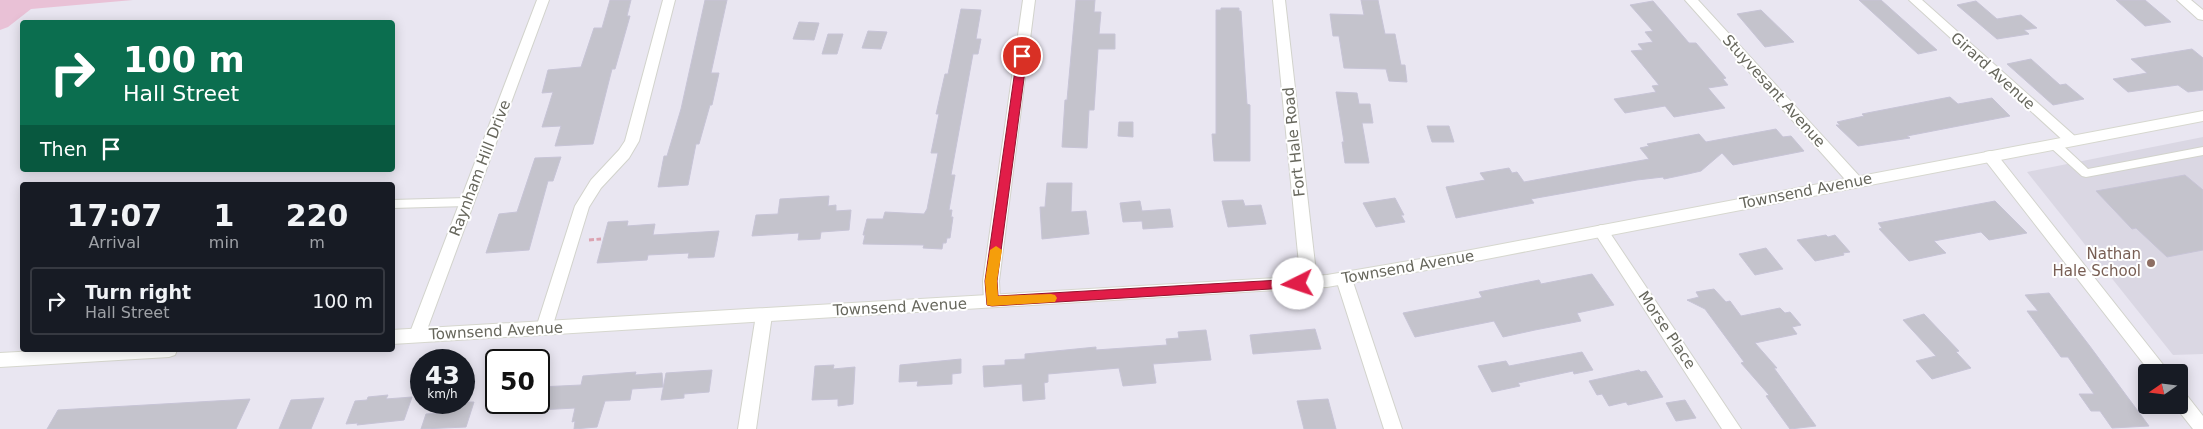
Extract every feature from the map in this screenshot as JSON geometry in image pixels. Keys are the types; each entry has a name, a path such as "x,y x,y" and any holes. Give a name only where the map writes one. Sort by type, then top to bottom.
{"street":[{"name":"Raynham Hill Drive","path":"417,335 543,0"},
{"path":"544,328 582,206 596,184 624,154 632,141 669,0"},
{"path":"992,301 991,281 1029,0"},
{"name":"Fort Hale Road","path":"1278,0 1307,264 1311,283"},
{"name":"Stuyvesant Avenue","path":"1691,0 1856,182"},
{"name":"Girard Avenue","path":"1915,0 2072,141"},
{"path":"2183,0 2203,16"},
{"name":"Townsend Avenue","path":"395,337 1311,283 1344,279 2203,116"},
{"path":"1990,156 2153,364"},
{"name":"Morse Place","path":"1601,231 1732,429"},
{"path":"1344,279 1393,429"},
{"path":"748,429 764,314"},
{"path":"0,360 135,352"},
{"path":"2188,410 2203,429"}],"lane":[{"path":"2054,144 2086,172 2203,151"},
{"path":"395,204 466,202"}],"shaded area":[{"path":"0,0 133,0 31,9 8,27 0,30"},
{"name":"Nathan Hale School","path":"2203,137 2203,354 2173,355 2027,172"}],"building":[{"path":"610,0 631,0 627,16 630,16 615,69 612,69 593,144 555,146 561,126 542,127 553,92 542,93 548,70 581,67 594,28 602,28"},
{"path":"705,0 727,0 711,73 719,73 712,105 710,105 699,144 696,144 688,185 658,187 664,156 667,156 681,109"},
{"path":"1076,0 1095,0 1094,12 1101,12 1099,34 1115,34 1115,49 1098,49 1094,110 1089,110 1087,148 1062,147"},
{"path":"1361,0 1378,0 1385,34 1395,34 1401,65 1405,65 1407,82 1389,81 1386,69 1344,68 1339,36 1333,36 1330,14 1364,15"},
{"path":"1859,0 1881,0 1937,50 1918,54"},
{"path":"2116,0 2145,0 2171,22 2145,26"},
{"path":"1653,1 1689,43 1696,43 1726,78 1723,79 1728,85 1708,88 1725,108 1674,117 1665,106 1625,113 1614,99 1656,92 1652,86 1659,85 1631,51 1643,50 1638,44 1653,42 1645,32 1653,31 1630,5"},
{"path":"1976,1 1997,19 2021,15 2037,28 2024,30 2029,34 1997,39 1957,5"},
{"path":"1221,8 1239,8 1239,11 1241,11 1247,104 1250,105 1250,161 1214,161 1212,134 1216,134 1216,10 1221,10"},
{"path":"961,9 981,10 976,39 981,39 978,54 973,54 951,175 955,175 949,210 952,210 951,217 953,217 950,238 947,238 946,243 943,243 942,249 923,248 924,245 863,244 867,219 883,219 885,212 924,214 927,209 938,153 931,153 939,114 936,114 945,74 948,74"},
{"path":"1761,10 1794,42 1765,47 1737,14"},
{"path":"799,22 819,23 814,40 793,39"},
{"path":"868,31 887,32 881,49 862,48"},
{"path":"828,34 843,34 837,54 822,54"},
{"path":"2192,49 2203,58 2203,90 2188,92 2178,85 2128,92 2113,79 2147,73 2131,59"},
{"path":"2031,59 2060,85 2066,84 2084,99 2053,105 2007,64"},
{"path":"1336,92 1357,93 1359,104 1370,104 1373,123 1362,123 1369,163 1345,163 1342,142 1344,142"},
{"path":"1950,97 1958,104 1992,98 2010,116 1907,136 1910,138 1858,146 1836,125 1840,125 1837,122 1864,116 1862,114"},
{"path":"1119,122 1133,122 1133,137 1118,136"},
{"path":"1427,126 1449,126 1454,142 1432,142"},
{"path":"1776,129 1783,137 1791,136 1804,151 1733,165 1722,153 1701,171 1664,179 1663,177 1637,180 1531,199 1534,203 1456,218 1446,187 1485,180 1480,173 1509,168 1512,173 1517,172 1524,182 1649,159 1640,148 1649,146 1647,144 1699,134 1706,142"},
{"path":"561,157 553,181 548,181 529,250 486,253 499,214 517,212 535,158"},
{"path":"2185,175 2203,190 2203,250 2167,257 2136,228 2132,229 2096,191"},
{"path":"1047,183 1072,183 1071,212 1086,211 1089,234 1042,239 1040,207 1045,207"},
{"path":"829,196 828,206 836,205 836,211 851,210 849,230 821,232 820,239 798,240 799,233 752,236 756,215 778,214 780,199"},
{"path":"1395,198 1404,215 1401,215 1405,222 1376,227 1363,203"},
{"path":"1243,200 1245,206 1261,205 1266,224 1228,227 1222,201"},
{"path":"1140,201 1142,211 1170,209 1173,227 1143,229 1142,221 1123,222 1120,203"},
{"path":"1995,201 2027,233 1989,240 1981,232 1934,241 1946,253 1909,261 1879,229 1882,228 1878,223"},
{"path":"628,221 627,226 655,224 653,235 719,231 714,257 688,258 689,253 648,255 647,260 597,263 608,222"},
{"path":"1826,235 1828,237 1835,235 1850,252 1815,261 1797,240"},
{"path":"1766,248 1783,269 1755,275 1739,254"},
{"path":"1592,274 1614,305 1577,313 1581,321 1503,337 1494,321 1415,337 1403,313 1480,298 1482,297 1479,292 1539,280 1541,284"},
{"path":"1714,289 1726,302 1730,301 1741,316 1780,308 1785,313 1790,312 1801,325 1792,327 1797,334 1755,343 1777,368 1774,368 1816,426 1790,429 1766,396 1769,395 1741,363 1744,362 1705,309 1687,300 1699,297 1696,292"},
{"path":"2049,293 2138,411 2138,414 2140,414 2149,426 2112,428 2100,411 2091,411 2079,394 2094,394 2068,357 2061,357 2027,311 2038,311 2025,295"},
{"path":"1924,314 1959,351 1956,352 1971,368 1932,379 1916,361 1936,356 1903,320"},
{"path":"1315,329 1321,349 1253,354 1250,335"},
{"path":"1206,330 1211,360 1153,364 1156,383 1123,386 1119,368 1048,374 1048,382 1044,383 1045,399 1023,401 1022,384 984,387 983,366 1005,365 1005,360 1025,359 1025,354 1096,347 1096,350 1167,345 1166,339 1179,338 1178,332"},
{"path":"1582,352 1593,370 1574,374 1573,371 1518,383 1520,386 1492,392 1478,366 1506,361 1509,366"},
{"path":"961,359 961,373 952,374 952,384 917,386 918,381 899,382 900,365"},
{"path":"834,365 833,369 855,367 853,404 838,406 838,399 812,400 815,366"},
{"path":"712,370 709,392 684,394 684,398 661,400 666,373"},
{"path":"1639,370 1641,372 1646,371 1663,397 1628,405 1626,402 1609,406 1602,394 1597,395 1589,381"},
{"path":"636,372 635,375 662,373 663,387 632,389 630,400 605,401 597,427 574,429 575,421 572,422 575,408 550,409 550,386 581,385 583,376"},
{"path":"388,395 386,399 410,397 404,420 357,425 358,423 346,424 355,401 367,400 368,397"},
{"path":"324,398 311,429 279,429 291,400"},
{"path":"250,399 236,429 47,429 58,410"},
{"path":"1328,399 1336,429 1304,429 1297,401"},
{"path":"1685,400 1696,418 1676,421 1666,403"},
{"path":"426,414 470,414 466,427 421,429"}],"slow traffic":[{"path":"996,250 991,281 992,301 1051,298"}],"place":[{"name":"Nathan Hale School","path":"2151,263"}],"route":[{"path":"1022,56 991,281 992,301 1298,284"}]}
